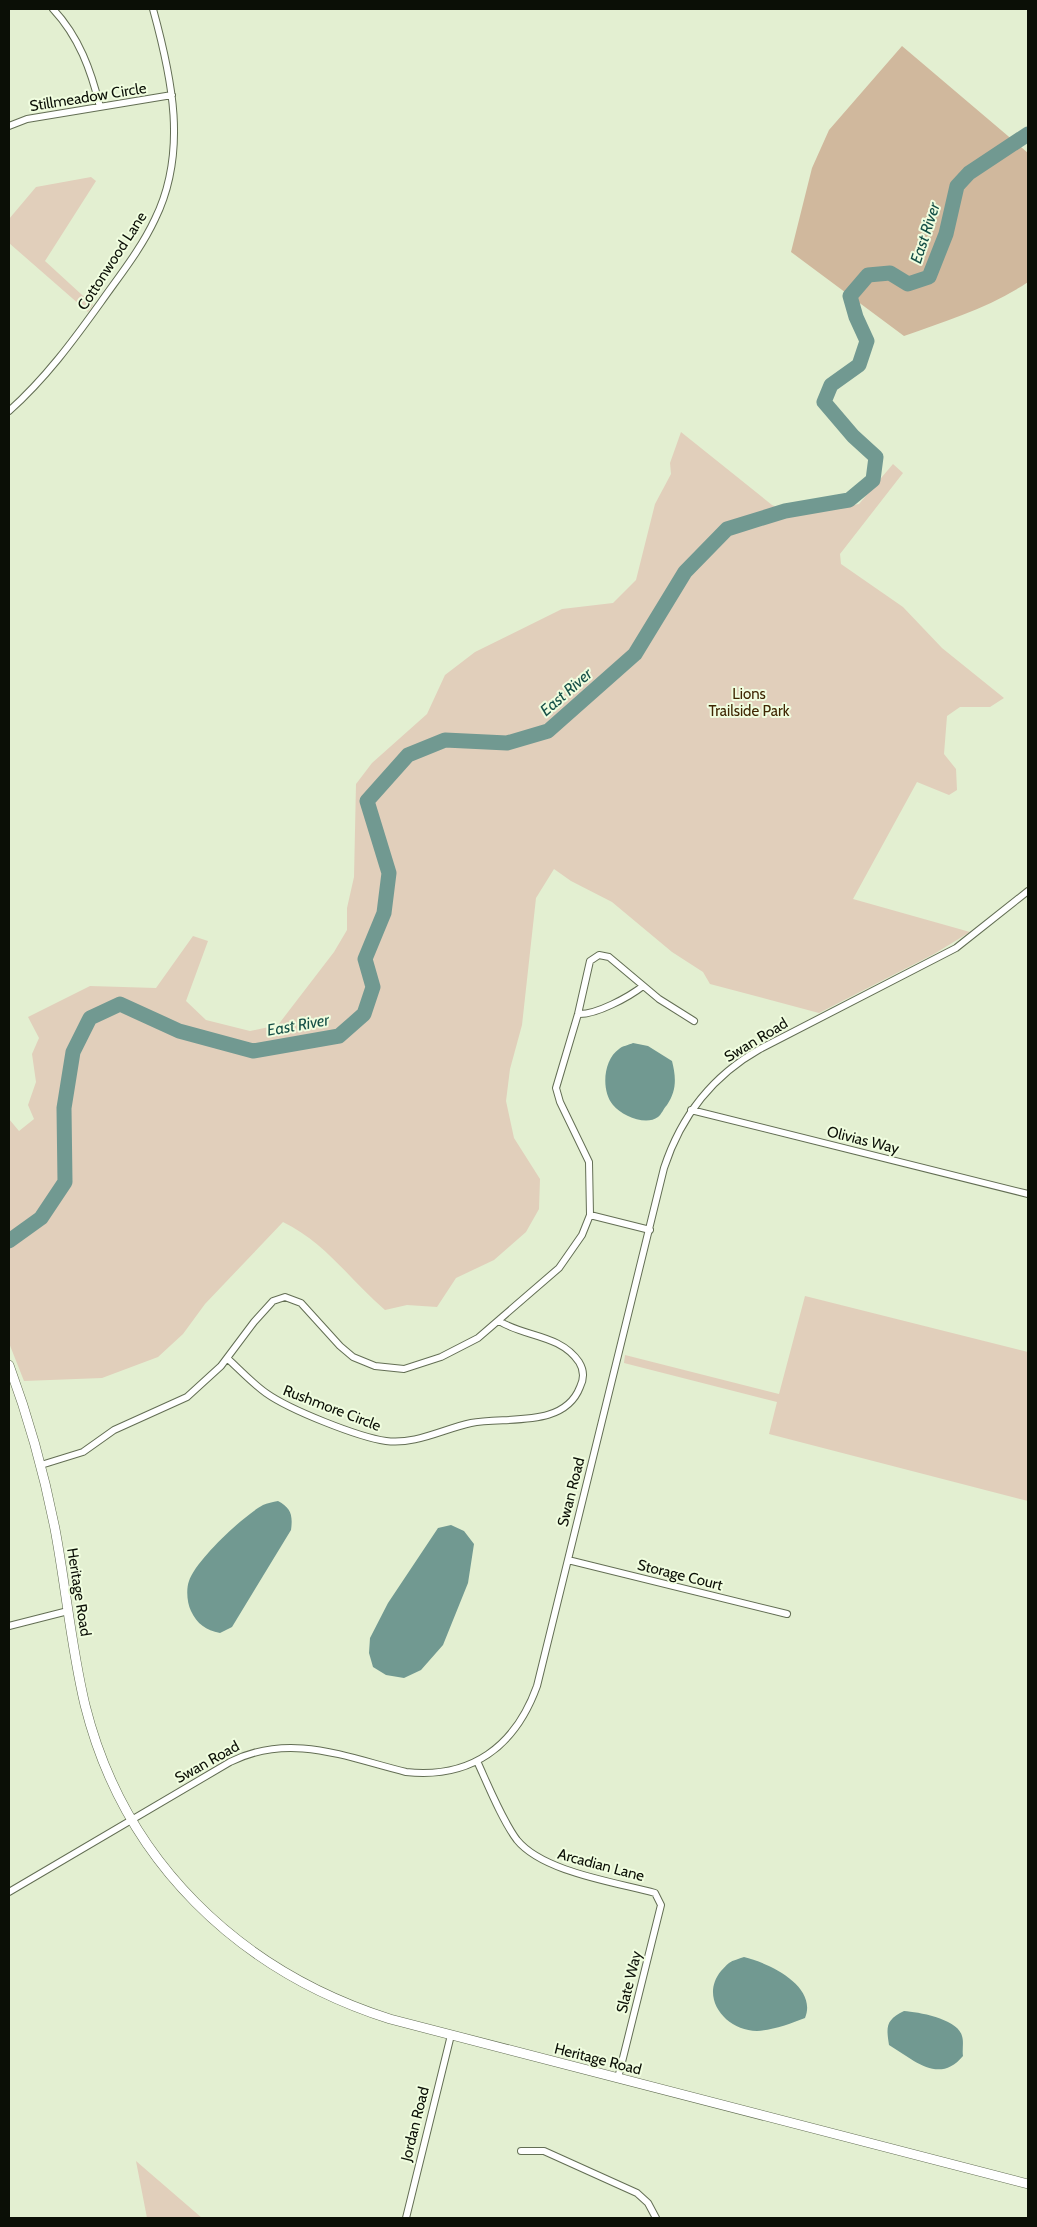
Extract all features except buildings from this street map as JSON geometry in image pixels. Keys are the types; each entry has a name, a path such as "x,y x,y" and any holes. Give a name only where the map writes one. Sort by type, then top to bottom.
{"main road":[{"name":"Heritage Road","path":"9,1365 24,1406 41,1465 55,1530 78,1675 93,1734 116,1791 132,1820 163,1866 191,1898 223,1929 247,1948 298,1982 361,2010 1028,2184"}],"street":[{"path":"53,9 72,32 81,49 93,78 100,107"},
{"name":"Cottonwood Lane","path":"9,412 62,356 131,258 155,218 167,189 174,150 174,119 172,95 153,9"},
{"name":"Stillmeadow Circle","path":"9,126 27,119 172,95"},
{"name":"Swan Road","path":"9,1892 244,1755 287,1746 313,1749 406,1772 422,1774 450,1771 476,1761 503,1743 513,1732 529,1707 537,1686 669,1152 691,1110 719,1078 749,1056 956,948 1028,891"},
{"path":"41,1465 79,1454 114,1430 187,1397 227,1358 268,1306 273,1301 283,1297 301,1303 340,1346 353,1357 375,1366 394,1369 414,1367 453,1352 478,1338 559,1268 582,1235 590,1215 588,1162 560,1102 556,1088 578,1014 589,963 601,954 609,956 643,986 668,1005 694,1021"},
{"path":"578,1014 590,1013 629,996 643,986"},
{"name":"Olivias Way","path":"691,1110 1028,1194"},
{"path":"590,1215 650,1230"},
{"name":"Rushmore Circle","path":"227,1358 253,1383 275,1399 338,1426 387,1442 412,1440 489,1420 537,1418 555,1412 571,1401 579,1391 583,1378 581,1367 577,1360 564,1348 543,1336 499,1321"},
{"name":"Storage Court","path":"568,1560 786,1614"},
{"path":"9,1626 68,1611"},
{"name":"Arcadian Lane","path":"476,1761 512,1832 533,1856 552,1866 655,1893"},
{"name":"Slate Way","path":"618,2078 661,1906 655,1893"},
{"name":"Jordan Road","path":"406,2218 451,2035"},
{"path":"521,2151 544,2152 637,2193 648,2204 656,2218"}],"green space":[{"path":"91,177 96,181 45,261 93,305 88,312 9,243 9,219 36,187"},
{"name":"Lions Trailside Park","path":"681,432 772,505 796,516 859,504 893,464 903,473 840,554 841,564 903,607 942,648 1004,698 990,707 960,707 947,716 944,754 956,769 957,790 949,795 917,782 853,899 970,932 934,954 819,1013 710,984 703,972 672,952 612,902 571,881 554,869 536,898 522,1025 510,1069 506,1101 514,1138 540,1179 539,1209 526,1232 494,1260 456,1278 437,1307 407,1305 385,1310 325,1251 312,1240 283,1222 205,1304 183,1334 158,1357 102,1378 24,1381 9,1343 9,1119 19,1131 34,1119 28,1105 36,1082 32,1054 39,1038 28,1017 90,986 156,988 193,936 208,941 186,1001 206,1020 250,1031 278,1025 334,952 347,930 347,908 354,877 356,784 372,763 427,714 445,675 475,652 562,609 613,603 636,580 655,504 671,474 670,463"},
{"path":"805,1296 1028,1352 1028,1501 769,1434 777,1402 624,1363 625,1355 779,1394"},
{"path":"136,2161 202,2218 147,2218"}],"shaded area":[{"path":"902,46 1028,153 1028,282 984,306 904,336 791,252 812,168 829,130"}],"water":[{"path":"633,1043 648,1046 672,1061 675,1078 673,1094 660,1115 653,1120 641,1120 622,1113 613,1105 607,1092 605,1084 610,1060 620,1048"},
{"path":"278,1501 286,1506 290,1512 292,1520 291,1530 232,1627 220,1633 206,1628 196,1620 191,1611 187,1596 187,1588 193,1572 221,1539 244,1519 263,1505"},
{"path":"451,1525 464,1531 474,1544 468,1583 443,1645 421,1670 404,1678 386,1675 373,1667 369,1653 370,1638 388,1603 438,1528"},
{"path":"744,1957 778,1970 798,1986 807,2006 805,2018 775,2028 757,2031 746,2030 726,2019 719,2011 715,2002 713,1992 715,1981 728,1964"},
{"path":"904,2011 928,2015 953,2025 962,2036 963,2056 945,2069 936,2069 917,2063 889,2045 889,2024 894,2017"}],"waterway":[{"name":"East River","path":"9,1241 41,1218 65,1182 64,1108 73,1052 90,1018 120,1004 179,1031 253,1051 339,1036 364,1014 373,987 365,959 384,913 389,873 367,801 408,755 445,740 507,743 548,731 635,654 685,572 727,529 785,511 849,500 873,480 876,457 853,436 824,402 831,385 859,365 867,341 856,317 850,296 868,275 890,273 908,284 929,277 946,234 957,186 969,173 1028,134"}]}
